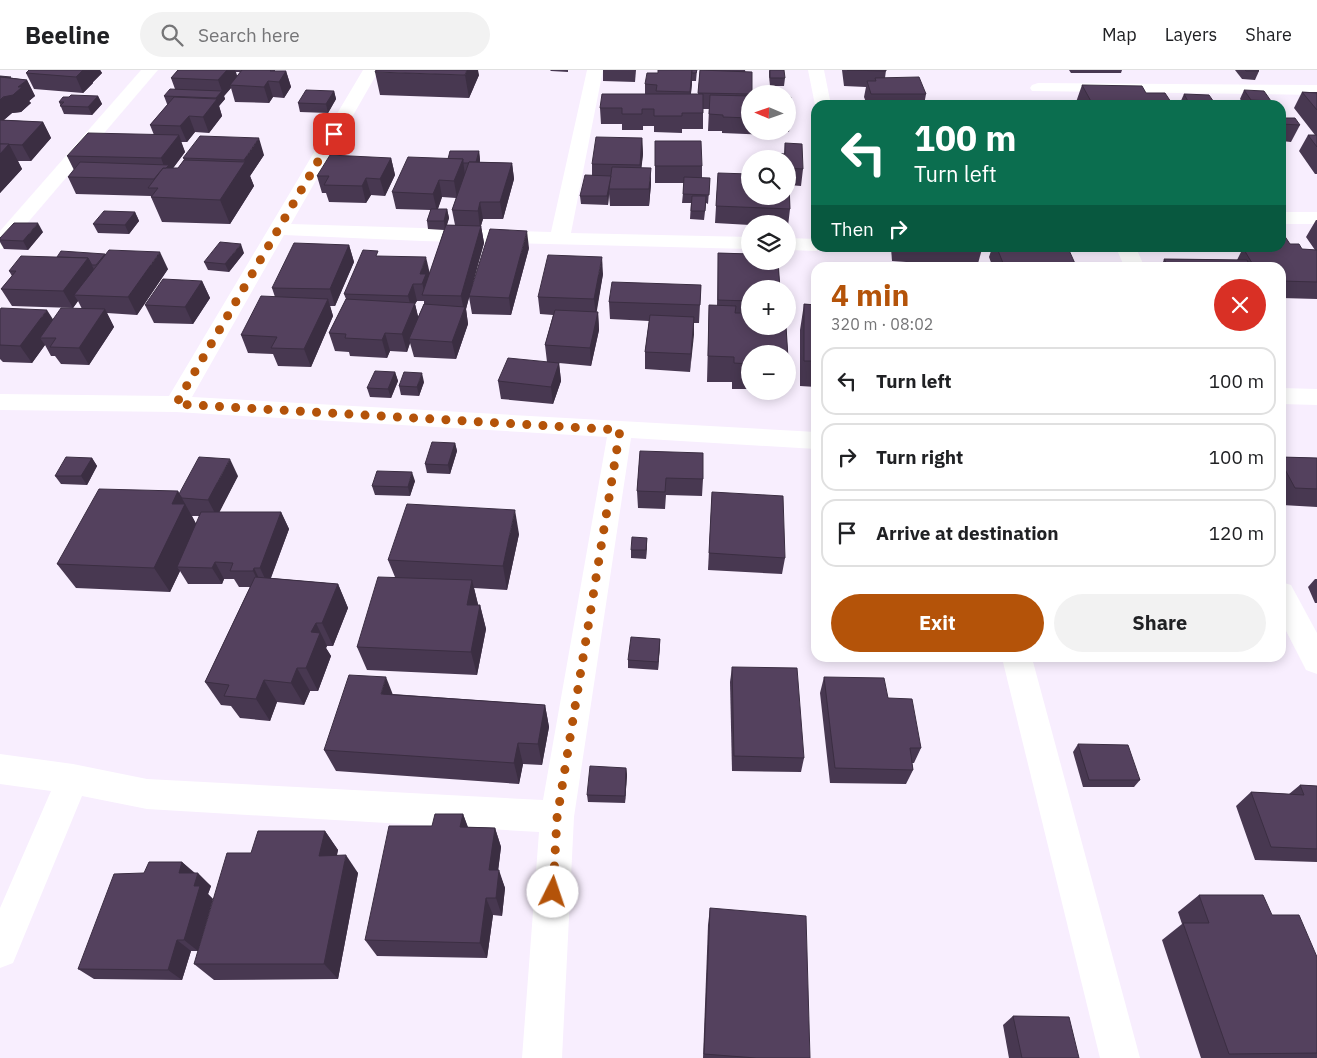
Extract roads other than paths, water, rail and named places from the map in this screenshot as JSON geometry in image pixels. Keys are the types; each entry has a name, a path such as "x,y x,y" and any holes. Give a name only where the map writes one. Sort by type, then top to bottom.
{"street":[{"path":"0,243 150,70"},
{"path":"176,404 371,70"},
{"path":"560,238 595,70"},
{"path":"816,70 822,100"},
{"path":"1045,100 1035,82 1317,90"},
{"path":"1286,218 1317,218"},
{"path":"278,229 422,235 741,243"},
{"path":"796,244 811,245"},
{"path":"1286,396 1317,397"},
{"path":"0,402 176,404 811,440"},
{"path":"542,1058 557,818 620,430"},
{"path":"1286,602 1317,661"},
{"path":"1018,662 1120,1058"},
{"path":"0,769 73,779 147,794 557,818"},
{"path":"0,950 73,779"}]}
